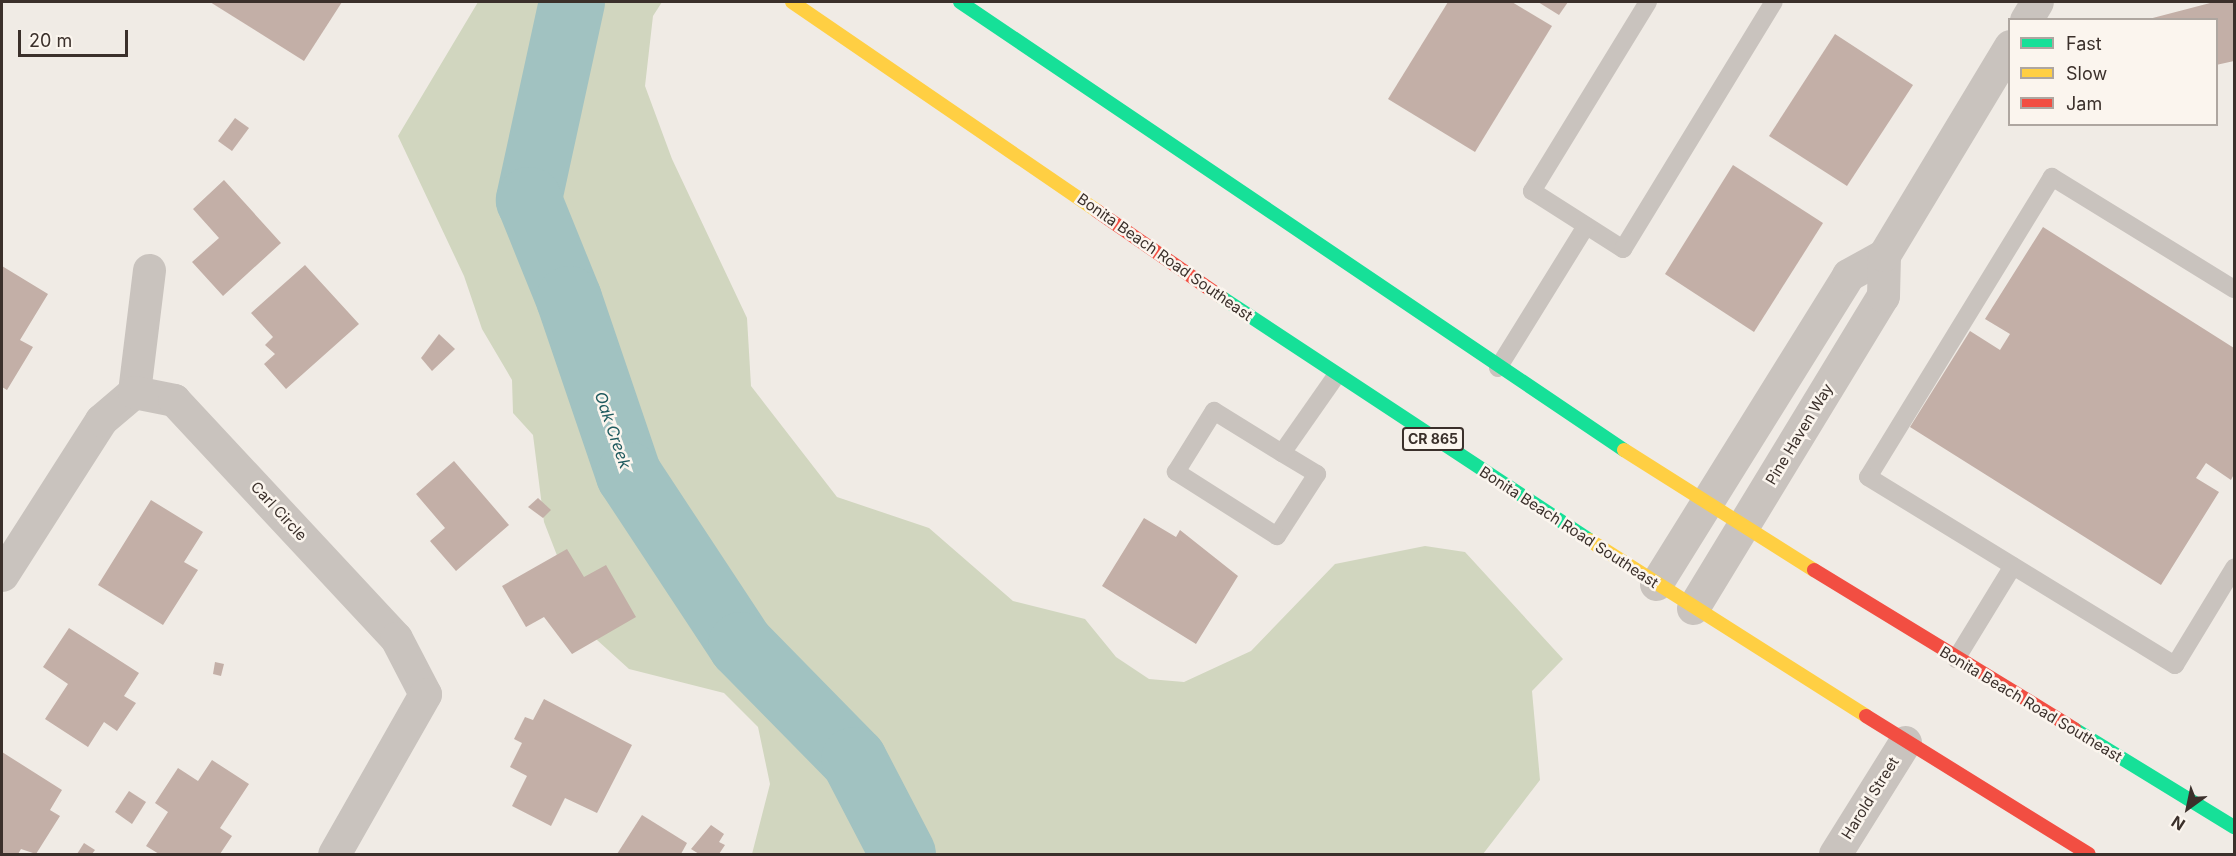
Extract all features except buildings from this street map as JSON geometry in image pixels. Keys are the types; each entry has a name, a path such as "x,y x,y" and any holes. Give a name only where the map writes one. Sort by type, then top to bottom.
{"main road":[{"name":"Bonita Beach Road Southeast","path":"792,2 1336,376 1693,608 2089,855"},
{"name":"Bonita Beach Road Southeast","path":"960,2 1498,368 1742,526 1956,659 2235,827"}],"street":[{"path":"2027,18 2037,2"},
{"name":"Pine Haven Way","path":"1656,584 1848,276 1884,255 2008,49"},
{"name":"Pine Haven Way","path":"1693,608 1883,296 1884,255"},
{"path":"2,575 101,420 134,393 149,270"},
{"name":"Carl Circle","path":"134,393 174,400 396,638 424,694 334,855"},
{"name":"Harold Street","path":"1834,855 1905,742"}],"lane":[{"path":"1648,2 1532,191 1623,249 1774,2"},
{"path":"2235,289 2052,177 1868,477 2175,665 2235,568"},
{"path":"1498,368 1586,226"},
{"path":"1282,453 1336,376"},
{"path":"1214,411 1282,453 1317,474 1277,536 1176,472 1214,411"},
{"path":"1956,659 2013,566"}],"green space":[{"path":"478,2 662,2 653,16 645,86 672,159 747,318 751,386 837,497 929,528 1013,601 1085,619 1116,657 1149,679 1184,682 1251,651 1335,564 1425,546 1465,552 1563,659 1532,691 1540,780 1483,854 752,854 770,784 758,727 724,693 629,669 586,630 544,522 533,435 513,413 512,380 482,329 464,276 398,136"}],"waterway":[{"name":"Oak Creek","path":"572,2 529,200 569,299 629,475 741,645 854,760 903,854"}],"traffic: fast":[{"path":"960,2 1624,450"},
{"path":"1221,297 1589,540"},
{"path":"2074,729 2234,827"}],"traffic: slow":[{"path":"792,2 1097,211"},
{"path":"1624,450 1814,570"},
{"path":"1589,540 1866,716"}],"traffic: jam":[{"path":"1097,211 1221,297"},
{"path":"1814,570 2074,729"},
{"path":"1866,716 2089,854"}]}
